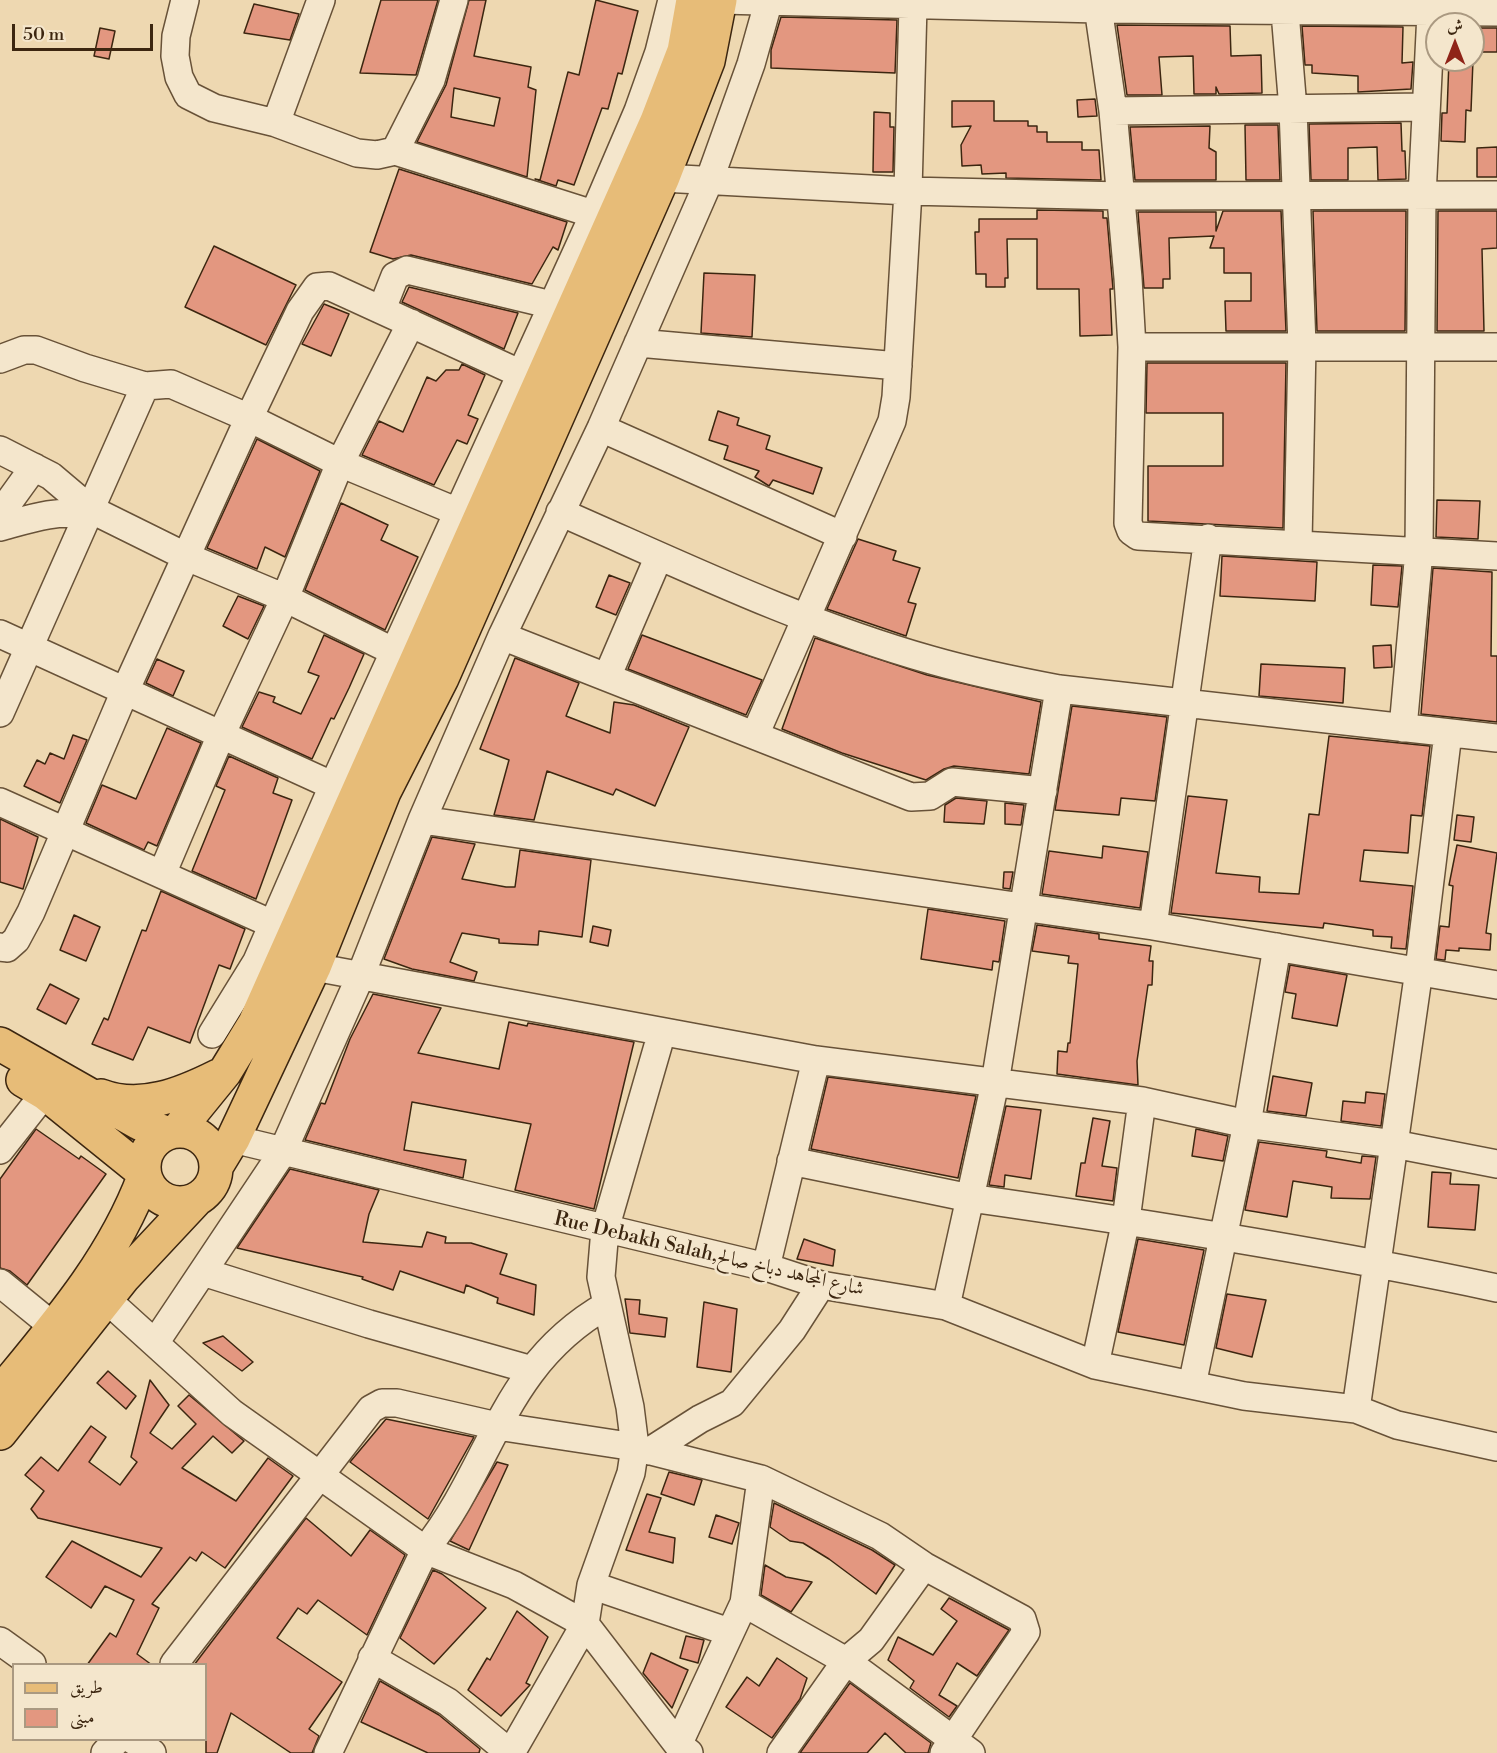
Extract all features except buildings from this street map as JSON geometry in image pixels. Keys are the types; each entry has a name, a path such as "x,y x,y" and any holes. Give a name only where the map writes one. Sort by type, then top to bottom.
{"main road":[{"path":"648,177 684,51 675,0"},
{"path":"0,1393 54,1327 115,1243 144,1175 144,1161 148,1149 171,1132 225,1072 255,1023 283,929 404,656 615,222 648,177 708,61 720,0"},
{"path":"0,1433 106,1299 158,1238 211,1186 216,1167 233,1139 314,967 384,792 442,678 615,222"},
{"path":"0,1044 139,1123 171,1132 189,1132 204,1141 214,1155 216,1167"},
{"path":"0,1068 45,1093 144,1175 150,1189 165,1200 184,1204 196,1200"},
{"path":"80,1088 116,1100 135,1102 164,1099 191,1090 225,1072"}],"street":[{"path":"185,0 176,36 176,56 179,76 188,95 214,108 276,123 357,153 377,155 395,151 615,222"},
{"path":"276,123 321,0"},
{"path":"395,151 431,80 454,0"},
{"path":"0,450 68,488 88,512 285,598 404,656 458,512 519,373 552,305 615,222 645,92 675,0"},
{"path":"720,0 913,5 979,3 1285,5 1425,13"},
{"path":"155,1343 282,1153 360,977 422,820 501,636 601,428 709,181 751,64 769,0"},
{"path":"1098,4 1122,196 1132,347 1129,527 1138,536 1298,543 1497,556"},
{"path":"755,735 890,430 896,397 909,191 913,5"},
{"path":"1285,5 1293,109 1302,345 1298,543"},
{"path":"1436,12 1466,6 1497,12"},
{"path":"1403,728 1419,551 1422,196 1427,72"},
{"path":"1113,111 1425,107"},
{"path":"648,177 909,191 1122,196 1497,195"},
{"path":"382,309 395,276 407,270 552,305"},
{"path":"0,947 6,948 16,940 31,912 125,691 249,418 300,311 317,287 329,286 519,373"},
{"path":"162,874 221,735 285,598 340,463 411,323"},
{"path":"638,343 898,366"},
{"path":"1132,347 1302,345 1497,347"},
{"path":"0,359 24,350 36,350 145,386 171,384 249,418 340,463 458,512"},
{"path":"0,713 145,386"},
{"path":"601,428 843,536"},
{"path":"0,514 34,467"},
{"path":"0,527 55,513 88,512"},
{"path":"560,512 807,617 930,660 1059,689 1497,738"},
{"path":"1153,926 1208,538"},
{"path":"607,677 659,556"},
{"path":"0,634 344,791"},
{"path":"501,636 911,797 930,796 952,782 1043,791"},
{"path":"946,1306 995,1083 1059,689"},
{"path":"1356,1409 1419,970 1448,733"},
{"path":"0,802 283,929 252,970 212,1034"},
{"path":"422,820 1023,909 1153,926 1419,970 1496,979"},
{"path":"1192,1384 1247,1124 1277,947"},
{"path":"314,967 816,1060 1142,1101 1247,1124 1394,1144 1497,1164"},
{"path":"643,1449 630,1407 601,1277 605,1229 662,1032"},
{"path":"766,1266 816,1060"},
{"path":"0,1150 45,1093"},
{"path":"1095,1365 1126,1220 1142,1101"},
{"name":"Rue Debakh Salah,شارع المجاهد دباخ صالح","path":"233,1139 282,1153 766,1266 821,1285 946,1306 1095,1365 1244,1395 1356,1409 1397,1425 1497,1448"},
{"path":"791,1161 970,1198 1126,1220 1224,1239 1377,1262 1497,1288"},
{"path":"202,1272 369,1324 532,1370"},
{"path":"0,1283 54,1327"},
{"path":"372,1658 448,1702 510,1753 585,1624 591,1585 631,1473 643,1449 732,1403 792,1330 821,1285"},
{"path":"106,1299 232,1413 424,1550 514,1585 585,1624 683,1749"},
{"path":"328,1753 424,1550 446,1523 512,1396 549,1348 588,1315 607,1305"},
{"path":"176,1663 318,1475 371,1409 382,1403 433,1409 496,1426 643,1449 760,1479 880,1536 924,1566 1022,1619 1026,1632 955,1749 846,1661 744,1603"},
{"path":"683,1749 729,1632 744,1603 760,1479"},
{"path":"781,1753 846,1661 872,1640 924,1566"},
{"path":"591,1585 729,1632"},
{"path":"0,1641 29,1663"},
{"path":"105,1753 116,1741"},
{"path":"134,1741 152,1753"}]}
